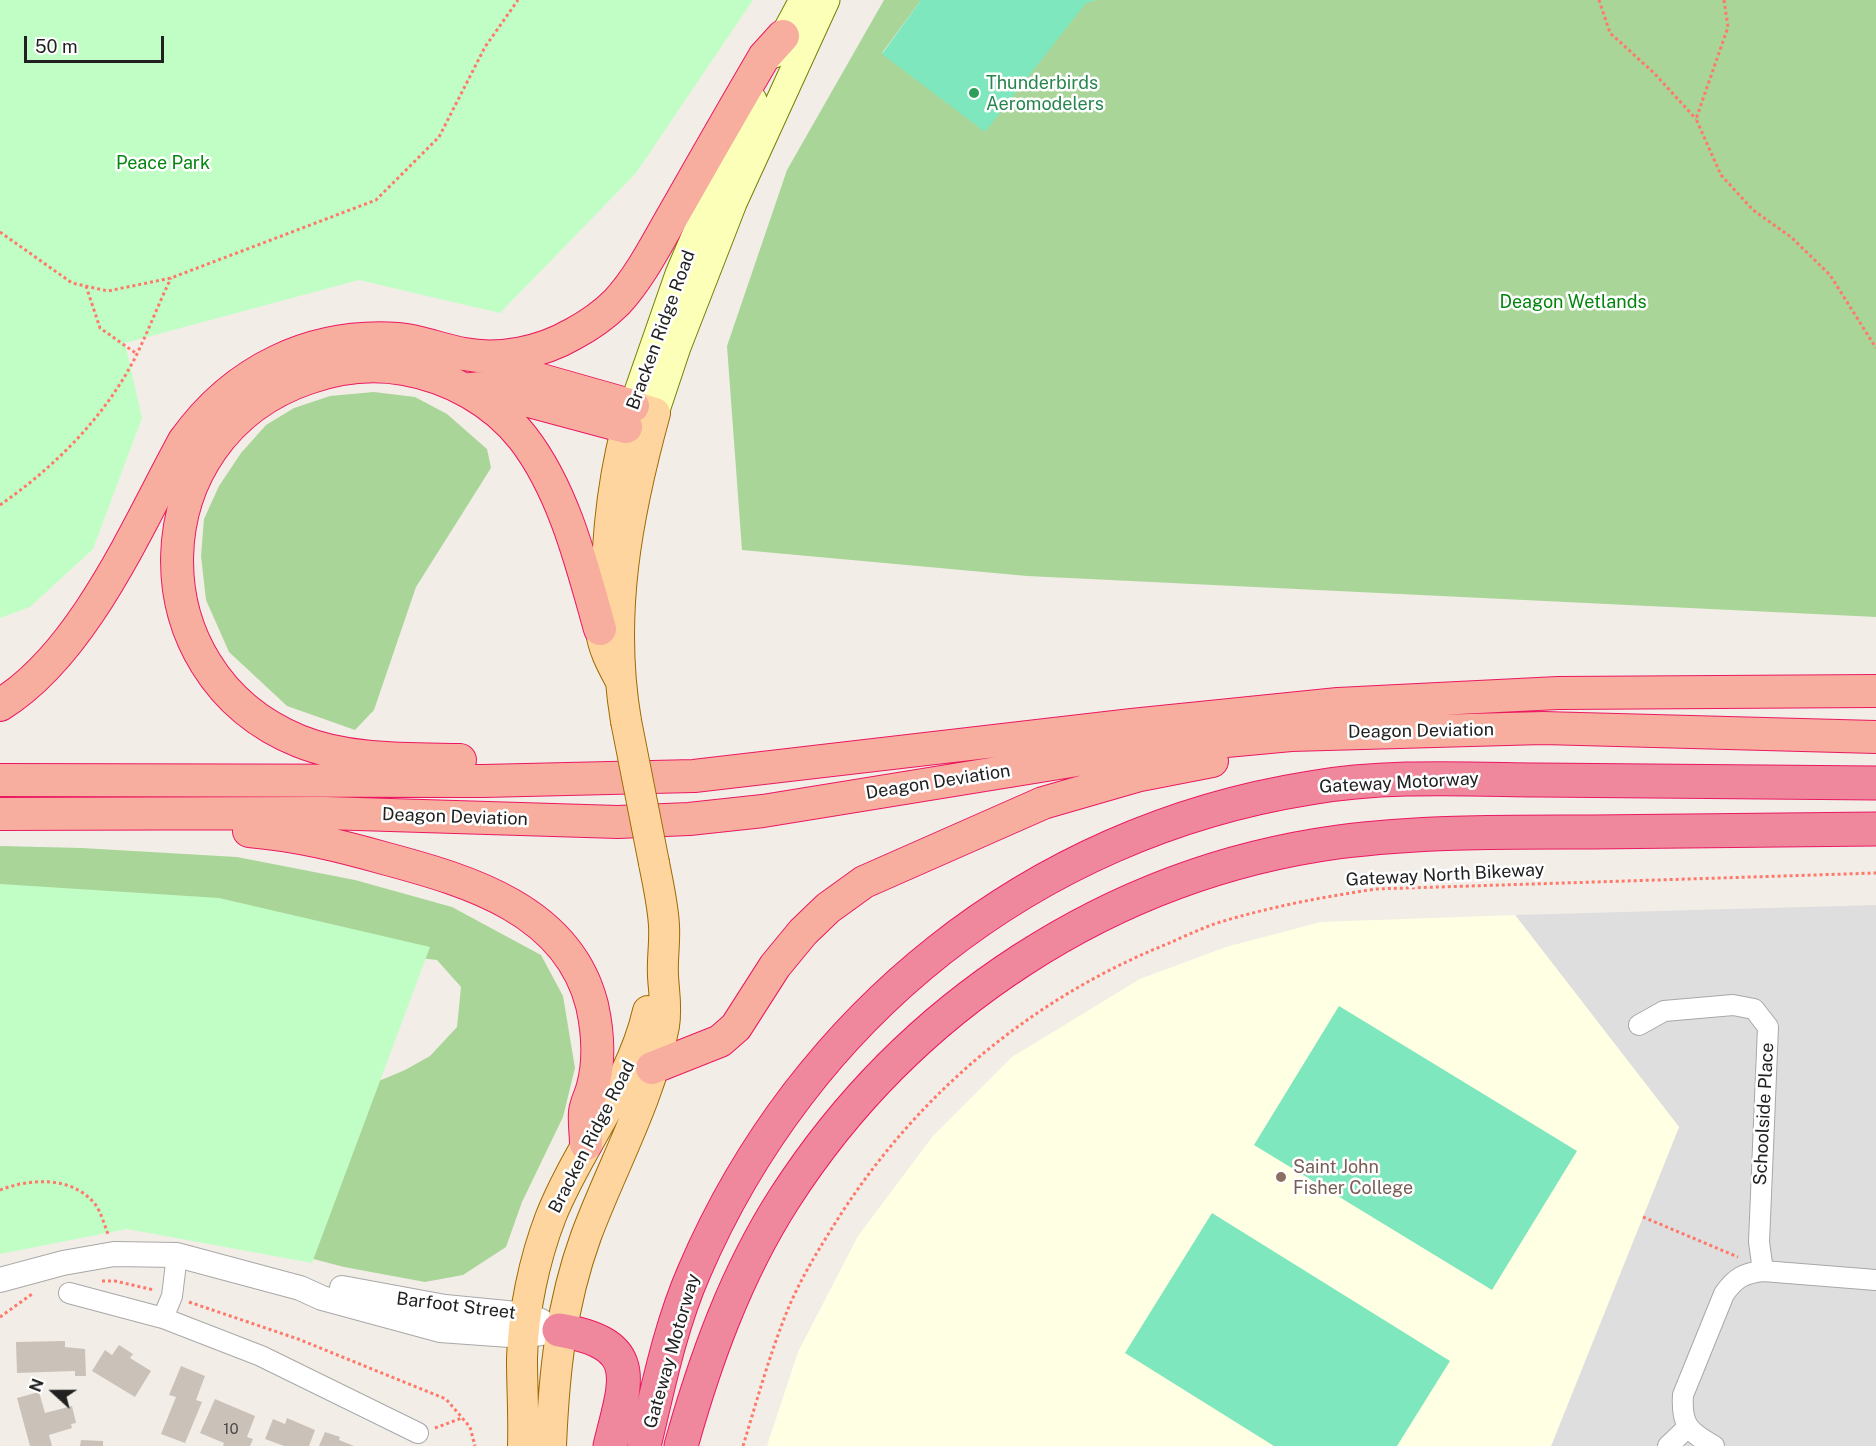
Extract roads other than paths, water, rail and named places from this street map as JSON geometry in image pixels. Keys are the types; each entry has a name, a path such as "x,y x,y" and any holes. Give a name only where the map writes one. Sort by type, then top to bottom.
{"highway":[{"path":"0,705 30,682 74,634 93,606 184,441 199,420 225,394 257,371 297,351 330,342 364,339 399,339 463,354 487,356 521,353 560,342 615,304 627,290 664,232 764,57 783,36"},
{"path":"487,356 499,368 641,420"},
{"path":"580,779 549,763 362,755 301,742 256,717 234,699 200,656 188,629 176,575 176,548 181,517 203,462 240,415 292,383 323,373 358,366 386,366 422,372 466,390 506,420 524,439 542,467 571,537 600,629"},
{"path":"466,390 481,388 641,420"},
{"name":"Deagon Deviation","path":"0,780 580,779 705,775 1120,726 1338,704 1558,693 1876,691"},
{"name":"Deagon Deviation","path":"0,814 325,813 618,822 689,819 774,809 1151,748 1291,735 1544,728 1876,737"},
{"path":"652,1068 720,1041 736,1027 775,966 803,932 828,908 864,882 1043,803 1140,775 1260,754 1291,735"},
{"name":"Gateway Motorway","path":"644,1446 662,1371 692,1276 730,1196 767,1136 813,1073 879,1002 943,945 1005,901 1086,858 1166,825 1256,797 1314,787 1366,782 1466,779 1876,783"},
{"path":"154,813 193,830 258,832 319,840 446,875 482,888 514,904 560,945 577,970 591,1003 598,1040 593,1087 585,1110 586,1144"},
{"name":"Gateway Motorway","path":"681,1446 705,1365 738,1284 783,1200 827,1139 875,1081 935,1023 987,982 1049,942 1103,913 1174,882 1257,858 1338,842 1513,832 1876,830"},
{"path":"560,1330 585,1334 603,1342 622,1362 625,1378 610,1446"}],"main road":[{"name":"Bracken Ridge Road","path":"551,1446 553,1391 560,1330 585,1239 624,1147 652,1068 667,1002 663,975 664,926 619,678 620,615 627,529 641,420 679,274 755,93 803,0"},
{"name":"Bracken Ridge Road","path":"619,678 607,656 600,629 606,614 607,546 613,489 641,420 677,347 725,223 826,0"},
{"name":"Bracken Ridge Road","path":"523,1446 526,1326 540,1250 550,1218 586,1144 631,1061 641,1036 651,998 663,975"}],"street":[{"name":"Schoolside Place","path":"1639,1025 1664,1011 1732,1005 1754,1009 1768,1027 1758,1242 1763,1270"},
{"name":"Barfoot Street","path":"0,1280 63,1263 114,1254 177,1256 300,1288 324,1284 445,1307 526,1326 560,1330"},
{"path":"163,1318 172,1296 177,1256"},
{"path":"1714,1446 1687,1428 1682,1412 1683,1395 1724,1294 1733,1281 1745,1273 1763,1270 1876,1280"},
{"path":"69,1293 163,1318 261,1356 418,1433"},
{"path":"1668,1446 1687,1428"}],"place":[{"name":"Thunderbirds Aeromodelers","path":"974,93"},
{"name":"Saint John Fisher College","path":"1281,1177"}],"park label":[{"name":"Peace Park","path":"163,163"},
{"name":"Deagon Wetlands","path":"1573,302"}]}
